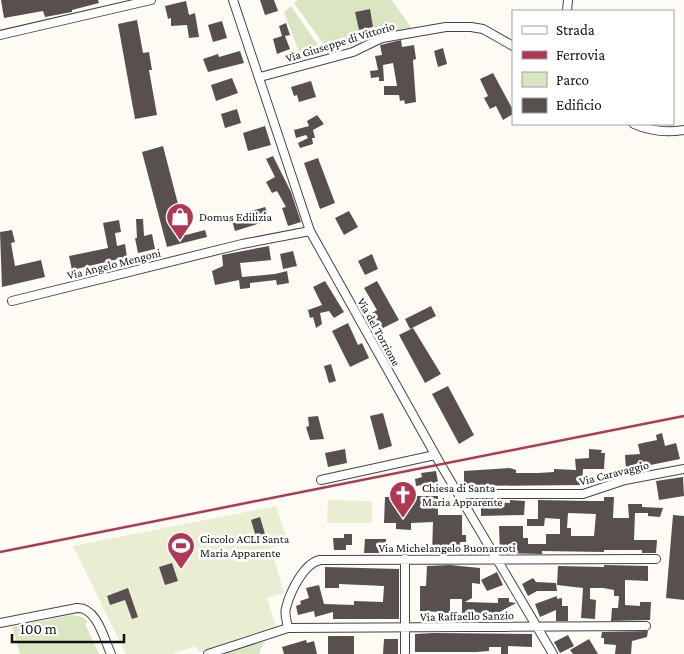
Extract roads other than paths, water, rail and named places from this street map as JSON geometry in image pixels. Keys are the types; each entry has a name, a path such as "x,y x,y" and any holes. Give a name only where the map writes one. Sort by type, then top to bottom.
{"street":[{"path":"0,36 152,0"},
{"name":"Via del Torrione","path":"233,0 310,231 435,455 553,654"},
{"name":"Via Giuseppe di Vittorio","path":"260,77 353,52 382,38 446,27 471,26 483,29 512,45"},
{"path":"636,125 649,130 664,132 684,130"},
{"name":"Via Angelo Mengoni","path":"12,301 242,244 310,231"},
{"path":"321,480 421,460 435,455"},
{"name":"Via Caravaggio","path":"460,497 465,494 583,494 625,480 684,468"},
{"name":"Via Michelangelo Buonarroti","path":"288,628 286,607 304,569 311,563 325,559 656,559"},
{"path":"405,559 405,654"},
{"path":"0,623 77,608 86,608 93,614 111,654"},
{"name":"Via Raffaello Sanzio","path":"208,654 288,628 405,629 646,626"}],"railway":[{"path":"0,552 684,416"}],"place":[{"name":"Domus Edilizia","path":"180,241"},
{"name":"Chiesa di Santa Maria Apparente","path":"403,519"},
{"name":"Circolo ACLI Santa Maria Apparente","path":"181,570"}]}
